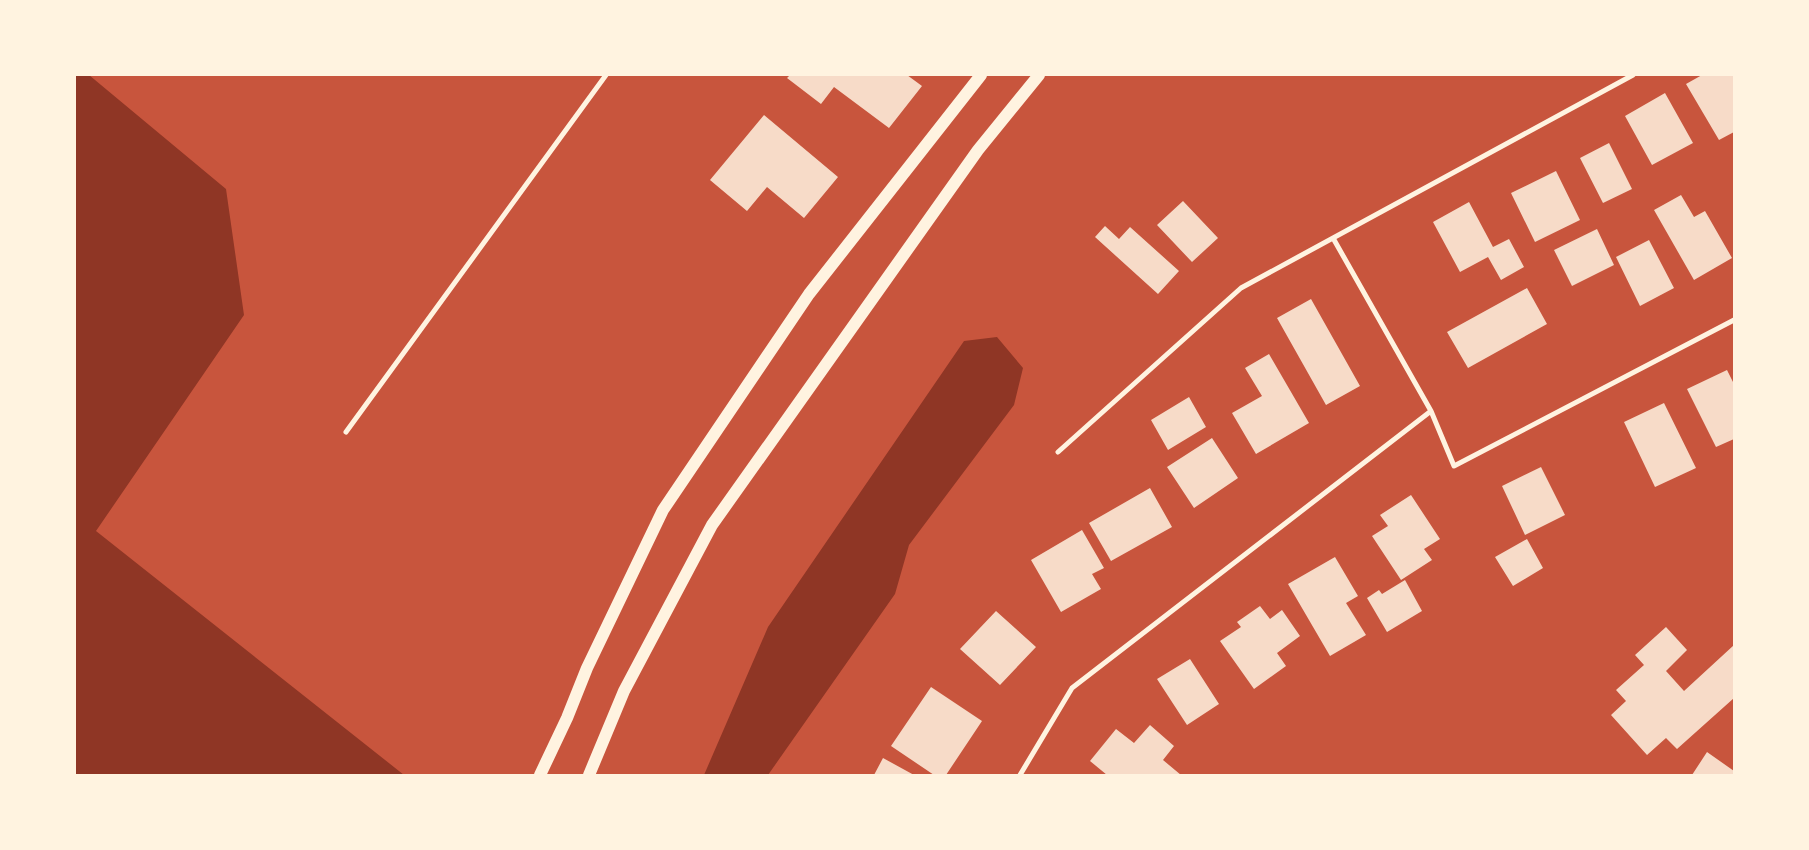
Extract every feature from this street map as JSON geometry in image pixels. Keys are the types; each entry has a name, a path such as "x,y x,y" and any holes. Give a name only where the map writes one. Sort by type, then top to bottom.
{"main road":[{"path":"540,775 567,718 587,668 663,510 809,294 981,75"},
{"path":"589,775 624,690 712,525 978,150 1039,75"}],"street":[{"path":"346,432 606,75"},
{"path":"1058,452 1242,288 1633,75"},
{"path":"1333,238 1430,412 1454,466 1734,320"},
{"path":"1020,775 1072,688 1430,412"}],"shaded area":[{"path":"75,75 89,75 226,189 244,315 96,531 404,775 75,775"},
{"path":"997,337 1023,368 1014,405 909,545 895,594 768,775 704,775 768,627 964,341"}],"building":[{"path":"790,75 907,75 922,86 889,128 834,87 821,104 787,78"},
{"path":"1702,75 1734,75 1734,132 1719,140 1686,84"},
{"path":"1665,93 1693,143 1652,165 1625,116"},
{"path":"764,115 838,177 804,218 767,187 747,211 710,180"},
{"path":"1609,143 1632,189 1603,203 1580,158"},
{"path":"1556,171 1580,220 1535,242 1511,193"},
{"path":"1681,195 1694,217 1705,211 1732,258 1694,280 1654,210"},
{"path":"1183,201 1218,238 1192,262 1157,225"},
{"path":"1469,202 1493,247 1509,239 1524,267 1501,280 1488,257 1460,272 1433,222"},
{"path":"1105,226 1119,239 1130,227 1179,271 1158,294 1095,237"},
{"path":"1597,229 1614,265 1572,286 1554,250"},
{"path":"1649,240 1674,288 1640,306 1616,257"},
{"path":"1527,288 1547,324 1468,368 1447,332"},
{"path":"1311,299 1360,386 1326,405 1277,318"},
{"path":"1269,354 1309,423 1256,454 1232,413 1262,396 1245,368"},
{"path":"1727,370 1734,384 1734,439 1716,447 1687,389"},
{"path":"1189,397 1206,427 1168,450 1151,420"},
{"path":"1664,403 1696,468 1655,487 1624,422"},
{"path":"1212,438 1238,478 1194,508 1167,467"},
{"path":"1541,467 1565,515 1525,535 1502,486"},
{"path":"1150,488 1172,527 1111,561 1089,523"},
{"path":"1411,495 1440,539 1424,549 1432,560 1401,580 1372,536 1388,526 1380,515"},
{"path":"1082,530 1104,568 1092,574 1101,589 1061,612 1031,560"},
{"path":"1527,539 1543,568 1513,586 1495,557"},
{"path":"1335,557 1358,596 1346,603 1366,635 1330,656 1288,584"},
{"path":"1405,580 1422,611 1387,632 1367,598 1379,590 1382,594"},
{"path":"1260,606 1270,619 1282,610 1300,636 1277,653 1286,666 1254,689 1220,641 1241,627 1237,622"},
{"path":"996,611 1036,647 1000,685 960,649"},
{"path":"1666,627 1687,650 1666,671 1684,691 1734,645 1734,698 1677,749 1666,738 1647,755 1611,715 1626,701 1616,690 1644,665 1635,655"},
{"path":"1190,659 1219,704 1187,725 1157,679"},
{"path":"931,687 982,721 946,775 934,775 891,746"},
{"path":"1150,725 1174,746 1163,760 1181,775 1107,775 1090,761 1116,729 1134,743"},
{"path":"1707,752 1734,771 1734,775 1692,775"},
{"path":"883,758 914,775 874,775"}]}
